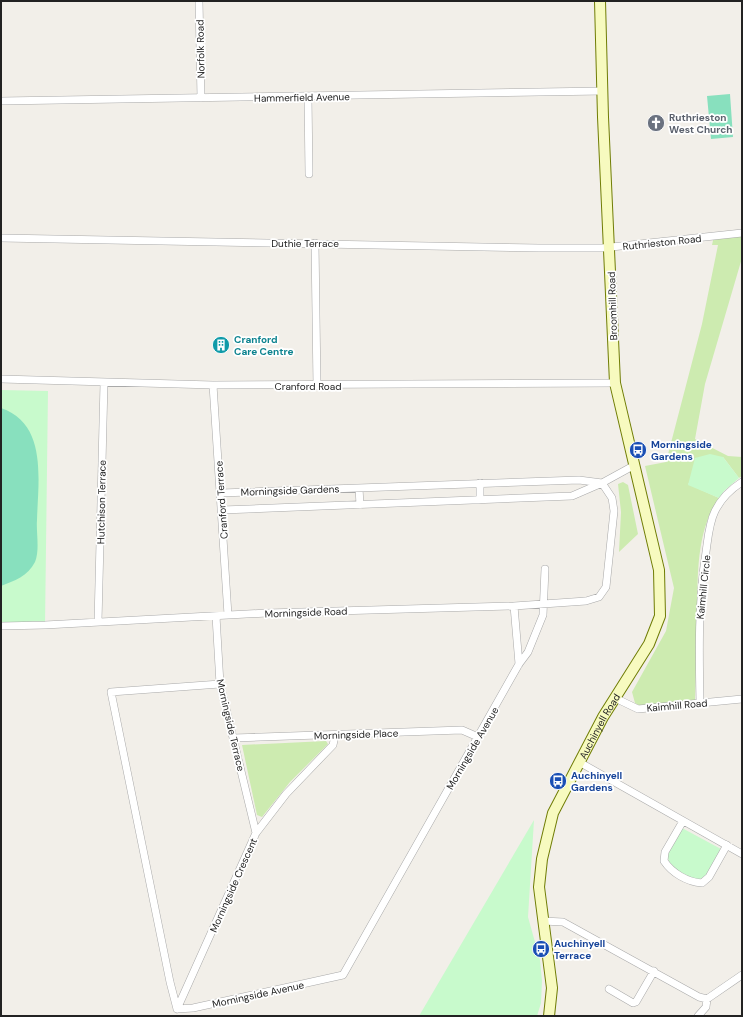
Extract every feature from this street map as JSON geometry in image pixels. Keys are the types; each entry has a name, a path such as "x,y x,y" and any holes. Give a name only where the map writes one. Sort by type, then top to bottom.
{"street":[{"name":"Norfolk Road","path":"199,1 201,98"},
{"name":"Broomhill Road","path":"600,1 615,383 633,466"},
{"name":"Hammerfield Avenue","path":"1,101 603,92"},
{"path":"308,97 309,174"},
{"name":"Ruthrieston Road","path":"609,247 742,233"},
{"name":"Duthie Terrace","path":"1,238 539,248 609,247"},
{"path":"315,243 317,386"},
{"name":"Cranford Road","path":"1,379 104,383 317,386 615,383"},
{"name":"Hutchison Terrace","path":"98,622 104,383"},
{"name":"Cranford Terrace","path":"213,385 228,615"},
{"path":"602,483 633,466"},
{"name":"Auchinyell Road","path":"549,1016 552,988 539,887 542,859 554,813 579,762 614,698 649,644 660,616 659,570 633,466"},
{"name":"Morningside Gardens","path":"221,493 579,480 602,483"},
{"name":"Kaimhill Circle","path":"700,704 699,617 710,523 725,496 742,482"},
{"path":"480,483 480,500"},
{"name":"Morningside Road","path":"1,626 228,615 514,606 586,601 599,597 606,587 614,511 612,498 602,483"},
{"name":"Morningside Gardens","path":"222,510 572,496 602,483"},
{"path":"359,488 360,505"},
{"name":"Morningside Avenue","path":"177,1009 193,1008 343,974 531,645 543,615 545,604 545,569"},
{"path":"514,606 519,664"},
{"name":"Morningside Terrace","path":"216,616 220,684 256,833"},
{"path":"177,1009 170,982 111,692 220,684"},
{"name":"Kaimhill Road","path":"614,698 638,709 742,699"},
{"name":"Morningside Place","path":"233,738 335,736 462,730 478,737"},
{"name":"Morningside Crescent","path":"177,1009 256,833 286,794 333,745 335,736"},
{"path":"579,762 742,854"},
{"path":"683,821 665,852 664,861 670,870 693,882 702,883 709,877 726,845"},
{"path":"543,921 563,922 699,997 707,998 742,975"},
{"path":"609,989 633,1003 636,1002 654,972"},
{"path":"698,1016 706,1007 707,998"}],"green space":[{"path":"730,94 733,137 711,139 707,96"},
{"path":"742,233 742,258 705,384 695,439 728,456 742,457 742,476 739,478 723,457 688,484 719,498 711,511 699,557 695,700 640,706 635,703 632,692 666,631 674,588 645,466 666,462 702,324 718,245 712,245 714,236"},
{"path":"1,390 48,391 45,625 1,626"},
{"path":"1,408 16,416 27,427 33,440 37,455 38,547 35,562 29,571 16,580 1,586"},
{"path":"710,454 723,457 739,478 724,491 719,498 688,485 695,458"},
{"path":"623,482 628,485 638,534 619,552 621,512 618,484"},
{"path":"326,741 328,744 290,782 262,817 257,815 242,745"},
{"path":"534,820 528,917 540,960 542,981 541,1003 537,1016 419,1016"},
{"path":"682,828 721,849 713,865 705,876 700,879 694,879 685,875 676,869 668,859 670,849"}],"place":[{"name":"Ruthrieston West Church","path":"656,123"},
{"name":"Cranford Care Centre","path":"221,345"},
{"name":"Morningside Gardens","path":"638,450"},
{"name":"Auchinyell Gardens","path":"558,781"},
{"name":"Auchinyell Terrace","path":"541,949"}]}
